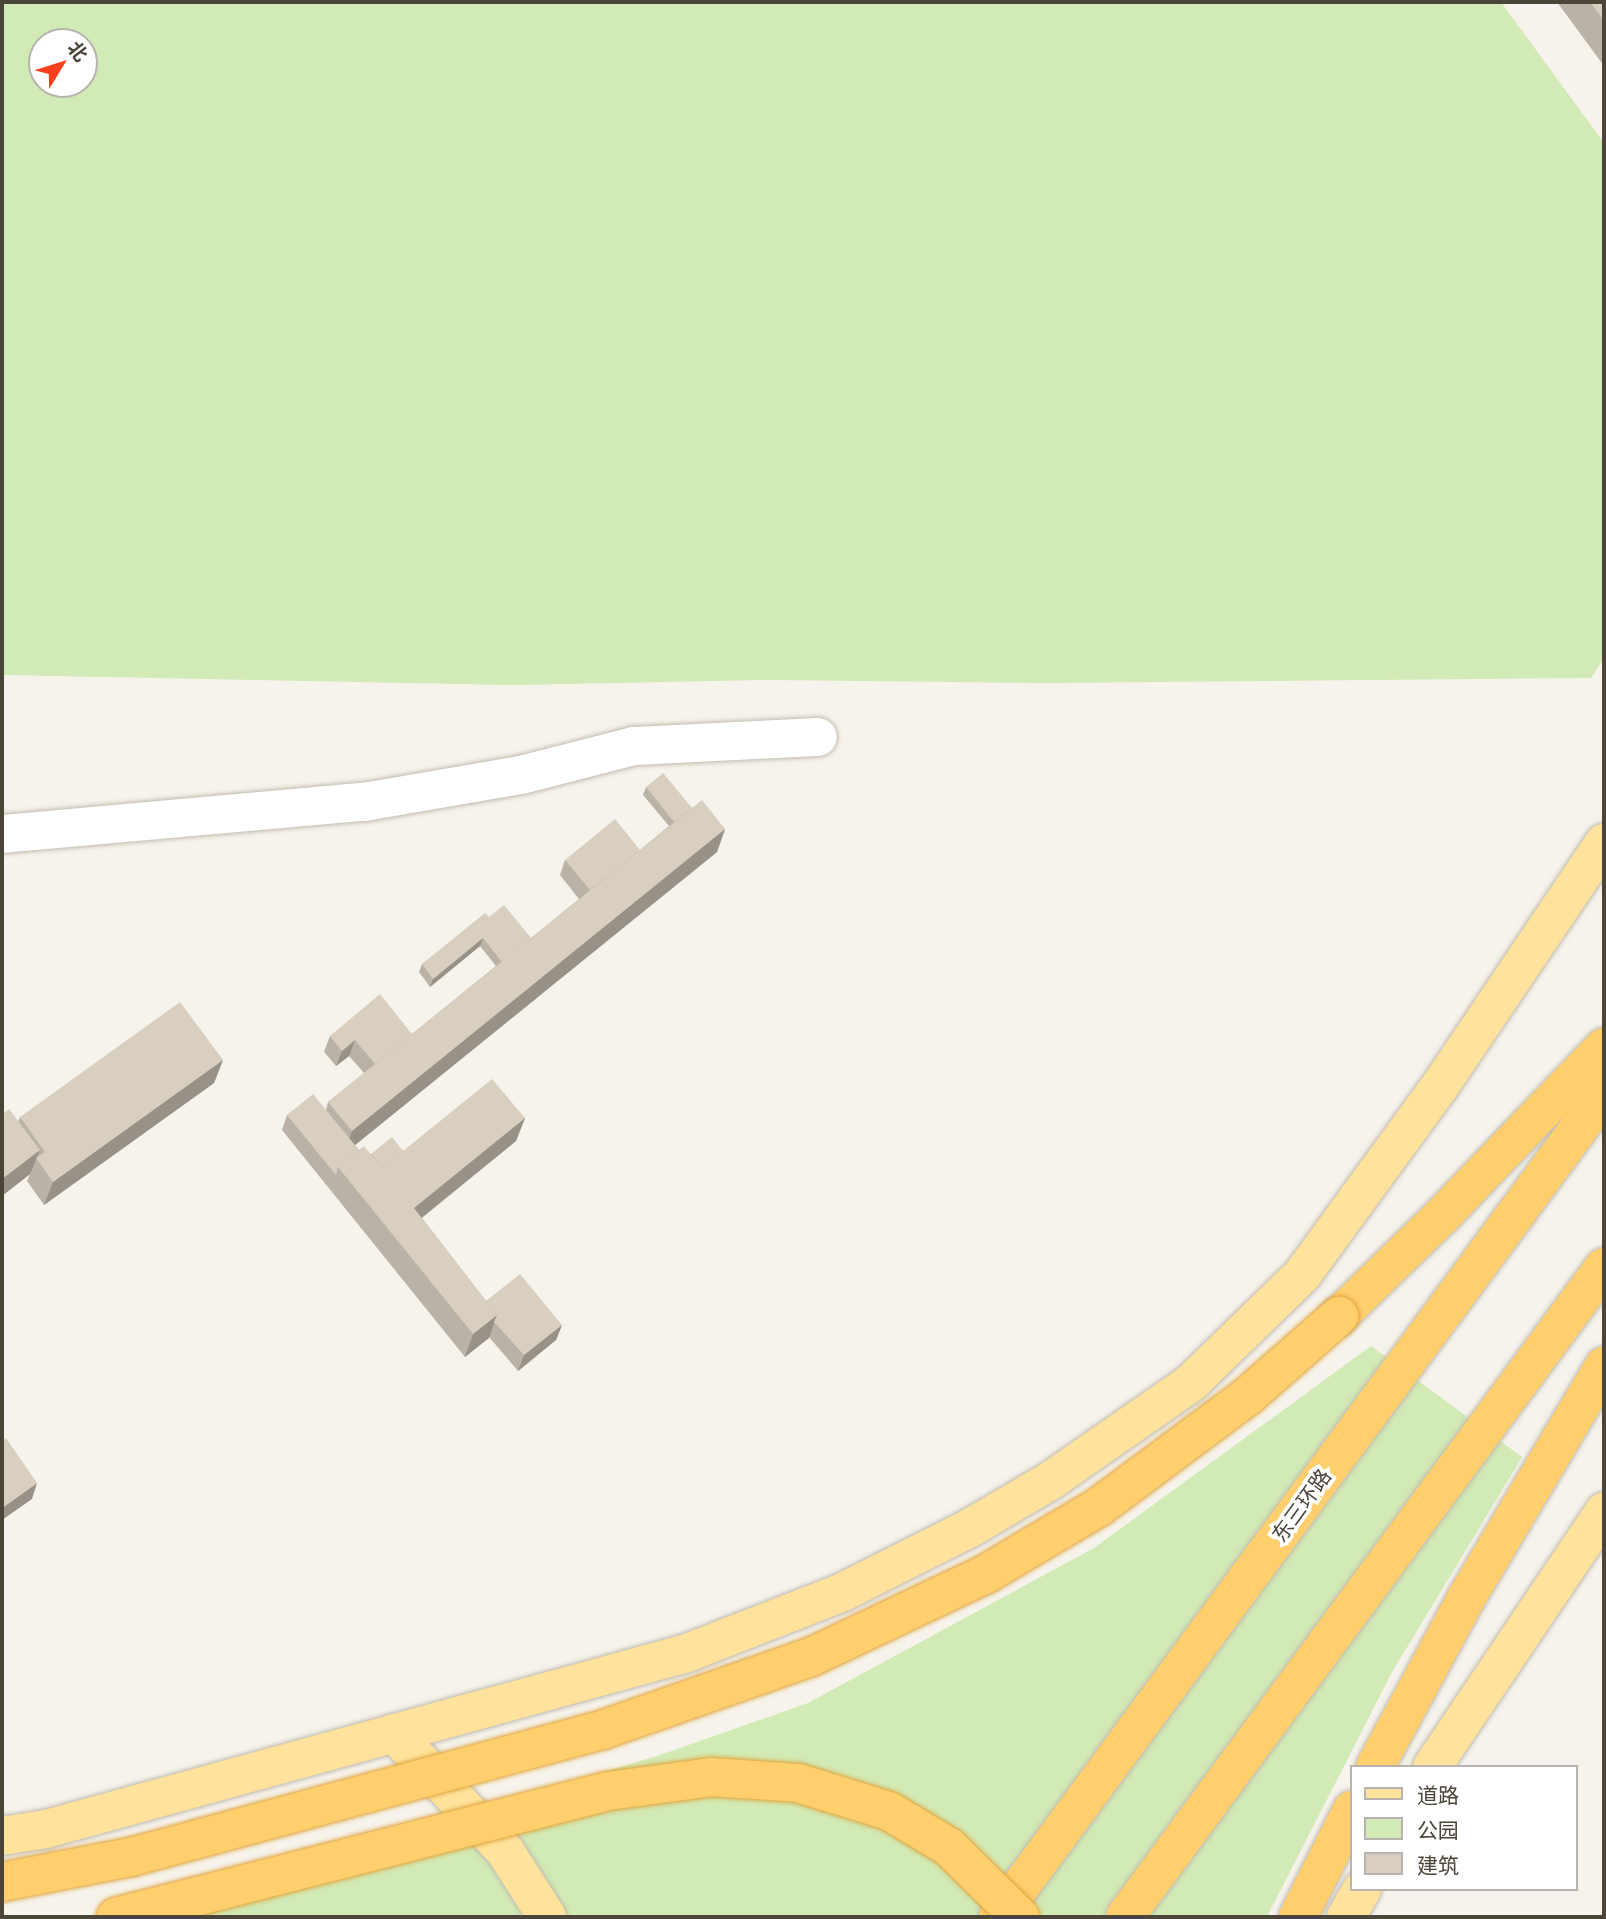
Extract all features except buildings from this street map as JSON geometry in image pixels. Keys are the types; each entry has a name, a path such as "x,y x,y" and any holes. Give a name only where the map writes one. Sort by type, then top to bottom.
{"highway":[{"path":"2,1882 131,1857 565,1740 683,1704 811,1657 986,1574 1098,1507 1249,1395 1339,1316 1442,1216 1604,1047"},
{"name":"东三环路","path":"998,1917 1604,1094"},
{"path":"1125,1917 1462,1464 1604,1267"},
{"path":"1377,1765 1467,1597 1604,1366"},
{"path":"116,1917 608,1791 676,1780 738,1777 817,1787 889,1811 958,1854 1020,1917"},
{"path":"1298,1917 1350,1814"}],"main road":[{"path":"2,1836 46,1829 687,1653 797,1614 970,1528 1151,1413 1245,1335 1322,1250 1440,1086 1604,843"},
{"path":"1433,1765 1604,1512"},
{"path":"394,1734 505,1852 547,1917"},
{"path":"1346,1917 1361,1891"}],"lane":[{"path":"2,834 364,802 521,775 634,746 818,737"}],"green space":[{"path":"2,2 1501,2 1604,143 1604,658 1591,678 1046,683 769,680 516,685 2,675"},
{"path":"1371,1346 1522,1457 1391,1674 1267,1917 200,1917 198,1888 319,1857 657,1756 808,1703 1094,1548"}]}
